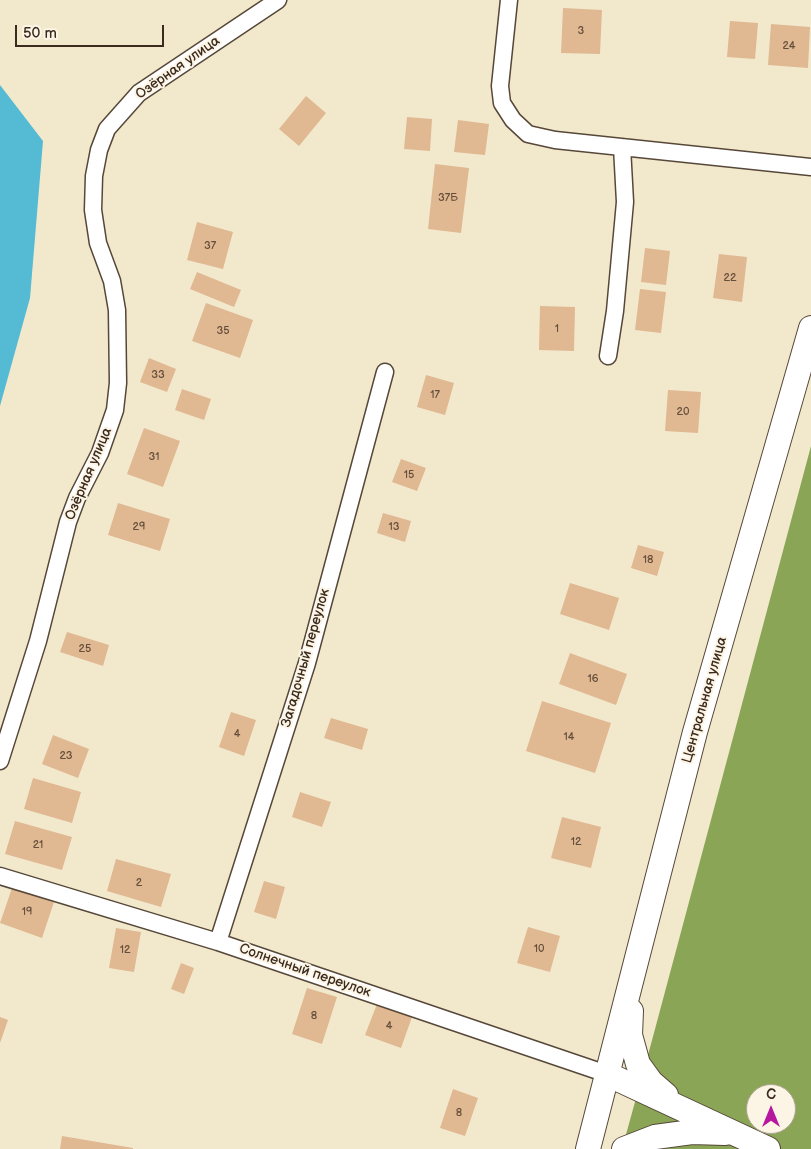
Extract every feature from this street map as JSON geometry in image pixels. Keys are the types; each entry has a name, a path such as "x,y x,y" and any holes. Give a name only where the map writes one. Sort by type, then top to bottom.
{"street":[{"name":"Озёрная улица","path":"0,761 38,641 68,522 77,498 100,454 115,410 118,383 117,310 112,281 98,243 93,210 94,176 107,129 139,93 278,0"},
{"path":"509,0 500,86 502,103 512,120 528,134 555,140 811,167"},
{"path":"608,356 615,311 625,202 622,147"},
{"name":"Центральная улица","path":"588,1149 696,732 811,328"},
{"name":"Загадочный переулок","path":"218,942 307,663 385,372"},
{"name":"Солнечный переулок","path":"0,876 218,942 607,1074"},
{"path":"634,972 630,1035 638,1064 651,1082 683,1108"},
{"path":"607,1074 768,1149"},
{"path":"624,1149 655,1137 692,1132 737,1134"}],"green space":[{"path":"811,446 811,1149 622,1149 651,1044"}],"water":[{"path":"0,85 43,141 30,298 0,406"}],"building":[{"path":"563,8 602,10 600,54 561,53"},
{"path":"730,21 758,23 755,59 727,57"},
{"path":"771,24 810,27 808,68 768,65"},
{"path":"306,96 326,113 299,146 279,129"},
{"path":"407,117 432,119 430,151 404,149"},
{"path":"458,120 489,124 485,155 454,152"},
{"path":"435,164 469,168 461,233 428,229"},
{"path":"197,222 233,232 223,269 187,260"},
{"path":"645,248 670,251 666,285 641,282"},
{"path":"719,254 747,257 742,302 713,298"},
{"path":"197,272 241,290 234,307 190,289"},
{"path":"640,289 666,292 661,333 635,330"},
{"path":"206,303 253,320 240,358 192,341"},
{"path":"540,306 575,307 574,351 539,350"},
{"path":"149,358 176,369 167,392 140,382"},
{"path":"426,375 454,383 445,415 417,407"},
{"path":"182,389 211,399 204,420 175,410"},
{"path":"668,390 701,392 698,433 665,431"},
{"path":"144,428 180,441 163,487 127,474"},
{"path":"401,459 426,468 417,491 392,482"},
{"path":"118,503 170,519 160,551 108,535"},
{"path":"383,513 411,521 405,542 377,533"},
{"path":"638,545 664,552 657,576 631,568"},
{"path":"570,583 619,598 609,630 560,614"},
{"path":"67,632 109,645 103,666 60,652"},
{"path":"570,653 627,674 616,705 559,684"},
{"path":"542,701 611,723 595,773 526,751"},
{"path":"231,712 256,720 244,756 219,747"},
{"path":"331,718 368,729 362,750 324,738"},
{"path":"53,735 89,749 78,778 42,764"},
{"path":"33,778 81,792 72,823 24,809"},
{"path":"300,792 331,802 322,827 292,817"},
{"path":"562,817 601,827 591,868 551,858"},
{"path":"15,821 72,837 62,870 5,854"},
{"path":"116,859 171,874 161,907 107,891"},
{"path":"264,881 285,887 276,919 254,912"},
{"path":"12,888 54,902 42,938 0,923"},
{"path":"528,927 560,936 550,972 517,963"},
{"path":"116,928 141,932 134,972 109,968"},
{"path":"181,963 194,968 184,994 171,989"},
{"path":"307,988 337,997 322,1044 292,1034"},
{"path":"377,1004 412,1017 401,1048 365,1035"},
{"path":"0,1017 8,1020 0,1043"},
{"path":"453,1089 478,1098 465,1136 440,1128"},
{"path":"62,1136 133,1148 133,1149 60,1149"}]}
